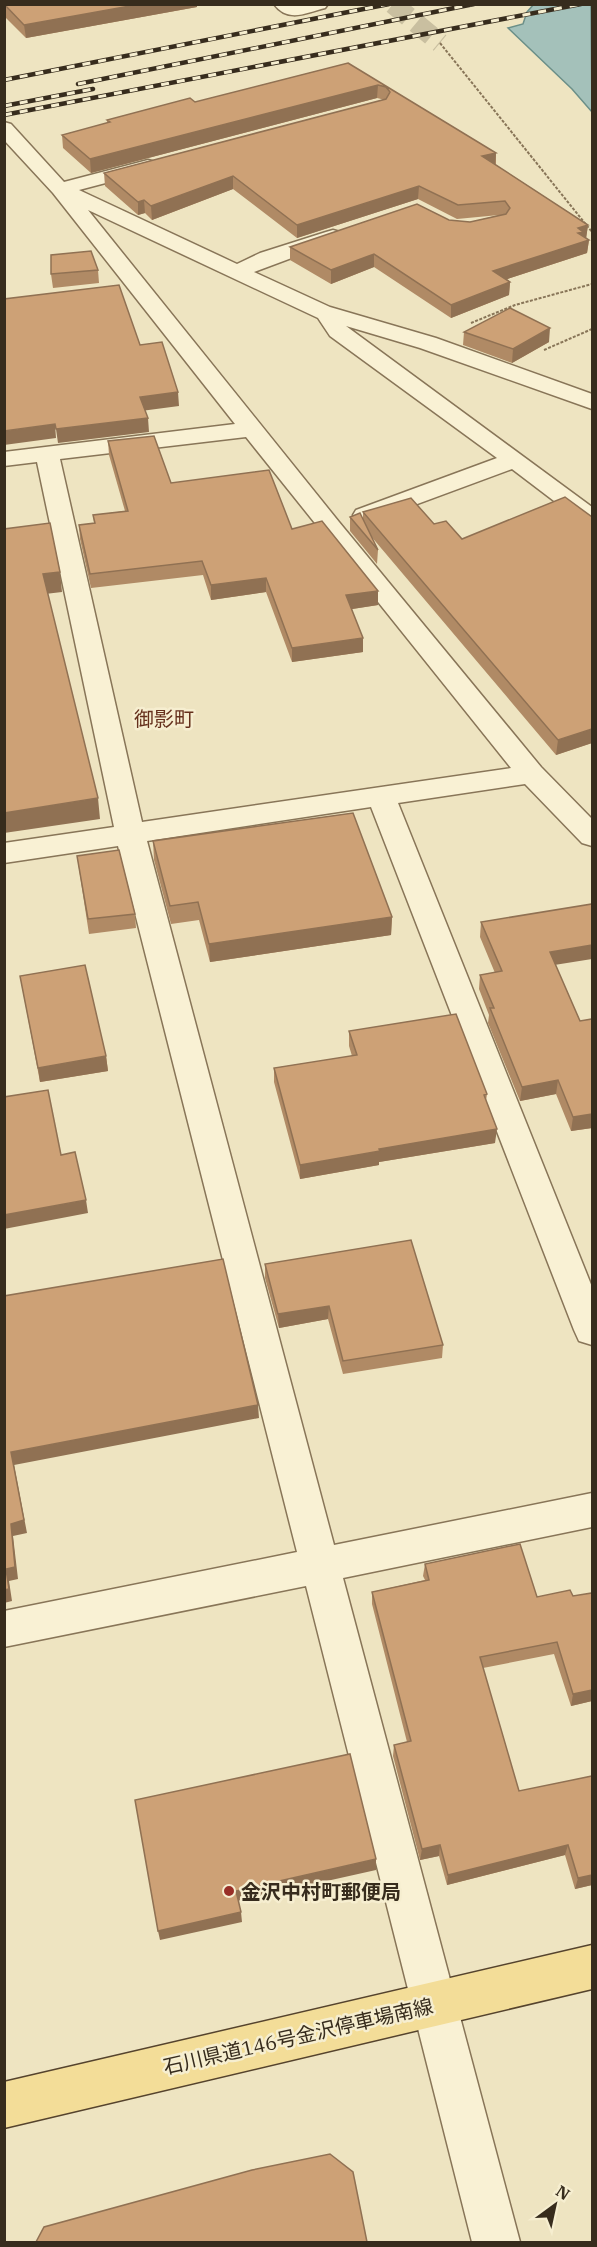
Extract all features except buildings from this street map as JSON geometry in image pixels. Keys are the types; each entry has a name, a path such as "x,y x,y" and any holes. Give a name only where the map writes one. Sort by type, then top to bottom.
{"main road":[{"name":"石川県道146号金沢停車場南線","path":"4,2105 592,1967"}],"street":[{"path":"283,4 291,10 319,4"},
{"path":"4,128 60,189 127,289 251,429 531,774 592,836"},
{"path":"60,189 162,162"},
{"path":"60,189 322,312 428,343 592,402"},
{"path":"237,272 268,258 354,229"},
{"path":"322,312 338,331 592,518"},
{"path":"4,459 251,429"},
{"path":"47,453 130,834 496,2242"},
{"path":"330,528 515,460"},
{"path":"4,853 531,774"},
{"path":"381,796 592,1330"},
{"path":"4,1629 592,1510"}],"path":[{"path":"440,43 592,232"},
{"path":"428,343 490,314 548,294 592,284"}],"water":[{"path":"534,4 591,5 592,112 572,89 508,28 523,24 527,12"}],"tunnel":[{"path":"393,4 440,43"}],"railway":[{"path":"4,80 389,4"},
{"path":"78,84 474,4"},
{"path":"4,115 581,4"},
{"path":"4,106 93,89"}],"place":[{"name":"金沢中村町郵便局","path":"229,1891"}],"district":[{"name":"御影町","path":"164,718"}]}
